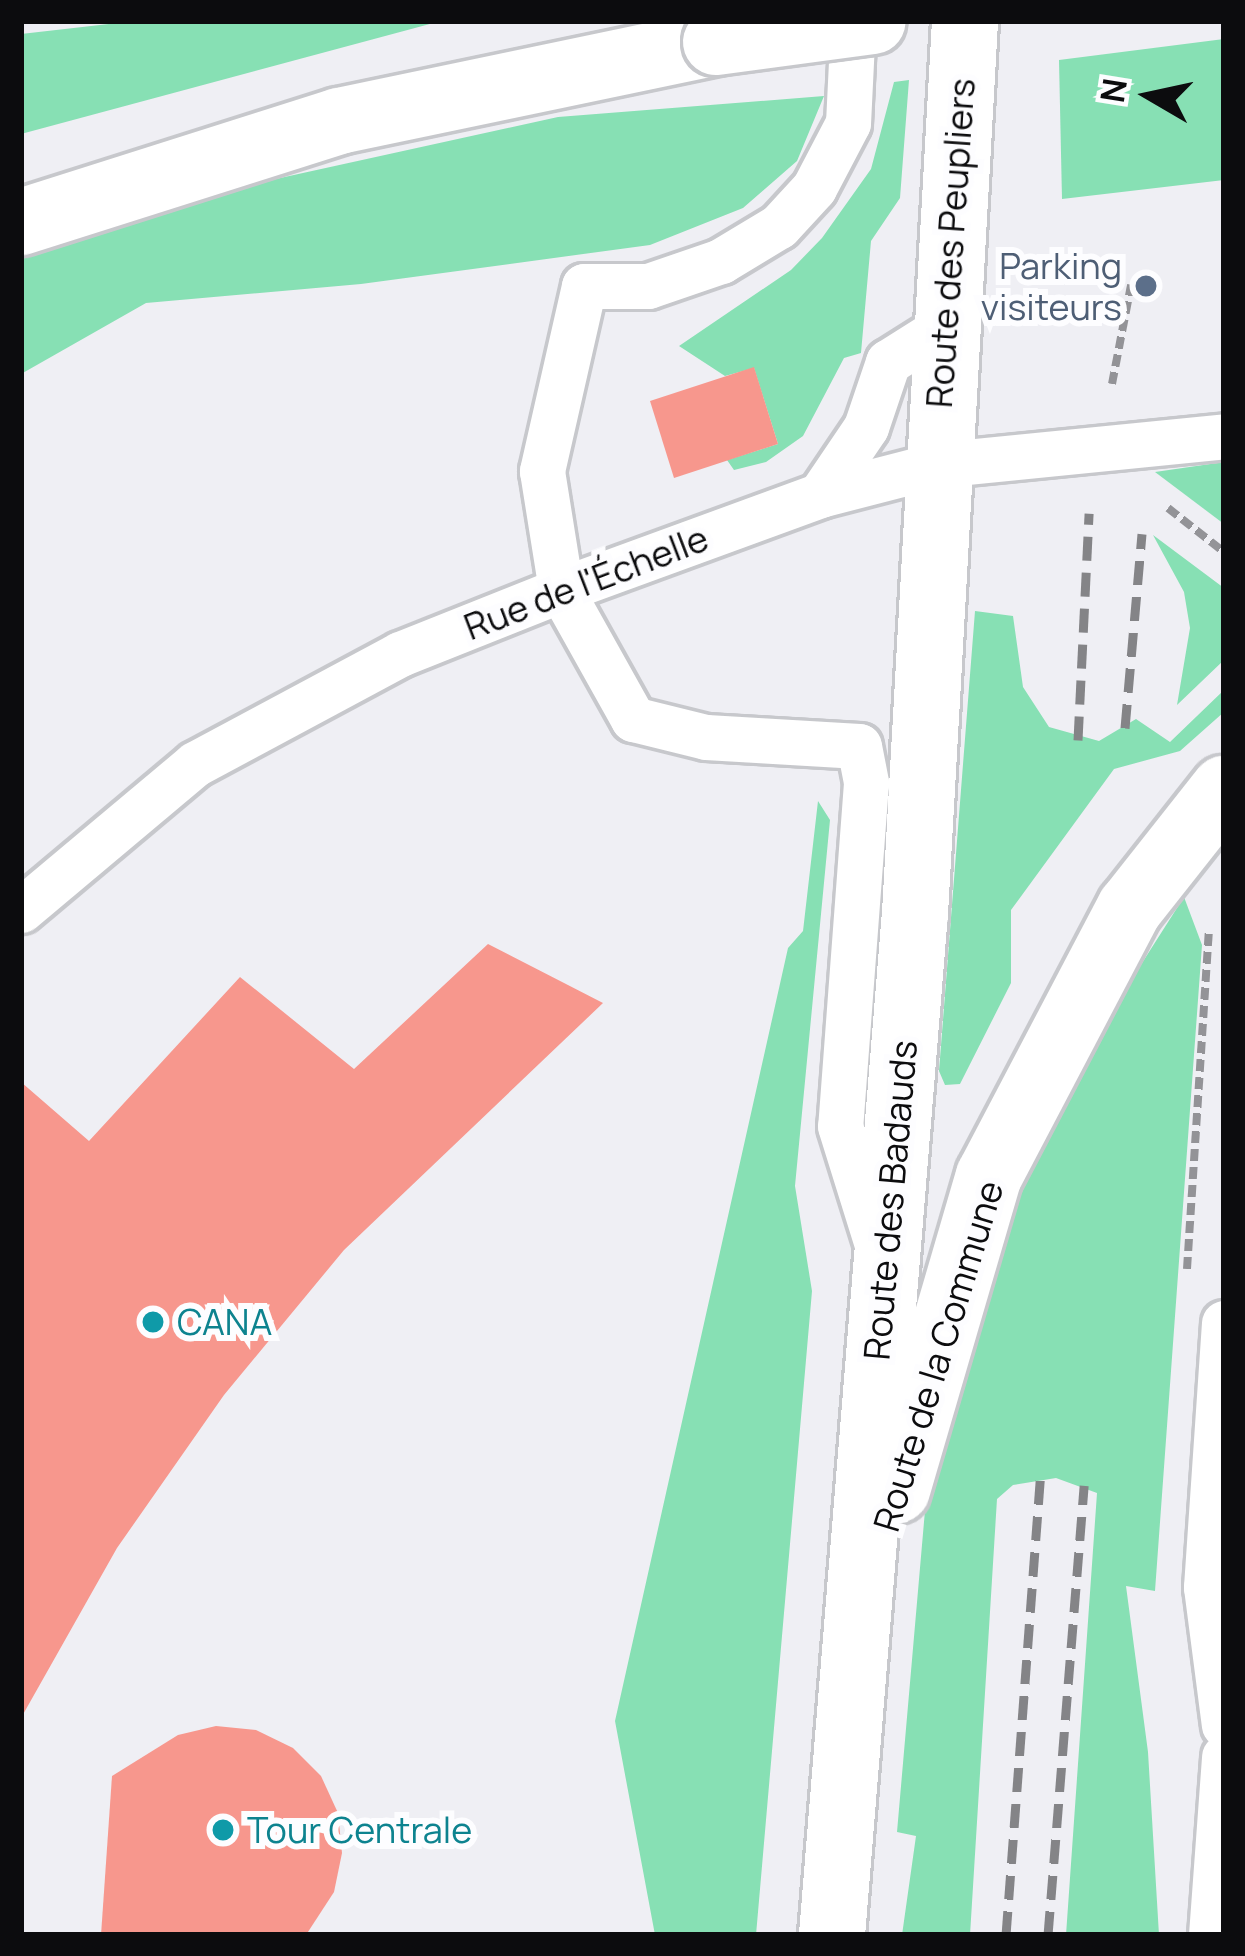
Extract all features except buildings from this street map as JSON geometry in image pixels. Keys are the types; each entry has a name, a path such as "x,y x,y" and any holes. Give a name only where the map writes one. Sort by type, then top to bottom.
{"main road":[{"path":"21,222 339,121 716,42 873,21"},
{"name":"Route des Peupliers","path":"936,465 964,21"},
{"name":"Route des Badauds","path":"832,1935 915,913 936,465"},
{"name":"Route de la Commune","path":"859,1626 989,1176 1130,908 1220,805"}],"lane":[{"path":"853,21 848,123 814,188 779,226 721,261 647,286 584,286 542,471 562,590 633,719 706,737 859,746 866,783 840,1126 883,1263"},
{"path":"820,494 866,427 888,362 945,326"},
{"name":"Rue de l'Échelle","path":"21,910 195,764 400,654 562,590 820,494 936,465 1224,436"},
{"path":"1224,1324 1206,1587 1224,1726"},
{"path":"1211,1935 1224,1756"}],"green space":[{"path":"135,21 441,21 21,134 21,34"},
{"path":"1224,39 1224,180 1062,199 1059,60"},
{"path":"909,80 900,198 871,241 861,353 844,358 803,436 766,462 734,470 727,460 778,444 754,368 725,376 679,346 791,270 822,238 871,169 894,82"},
{"path":"824,96 797,161 743,208 650,245 361,284 146,303 21,374 21,256 80,234 217,192 558,117"},
{"path":"1224,462 1224,524 1155,472"},
{"path":"1153,535 1224,588 1224,660 1177,705 1190,628 1184,592"},
{"path":"975,611 1013,616 1023,687 1049,727 1099,741 1136,719 1170,742 1224,690 1224,712 1180,751 1114,769 1011,910 1011,983 960,1084 945,1085 939,1071"},
{"path":"818,801 830,820 795,1186 812,1291 756,1935 655,1935 615,1721 788,948 803,931"},
{"path":"1184,897 1202,945 1155,1591 1126,1586 1148,1752 1159,1935 1066,1935 1097,1493 1056,1478 1013,1485 997,1499 970,1935 902,1935 916,1836 897,1832 928,1476 1025,1173 1077,1065"}],"railway":[{"path":"1078,740 1089,513"},
{"path":"1125,728 1142,534"},
{"path":"1006,1935 1040,1478"},
{"path":"1048,1935 1084,1485"}],"place":[{"name":"Parking visiteurs","path":"1146,286"},
{"name":"CANA","path":"153,1322"},
{"name":"Tour Centrale","path":"223,1830"}]}
